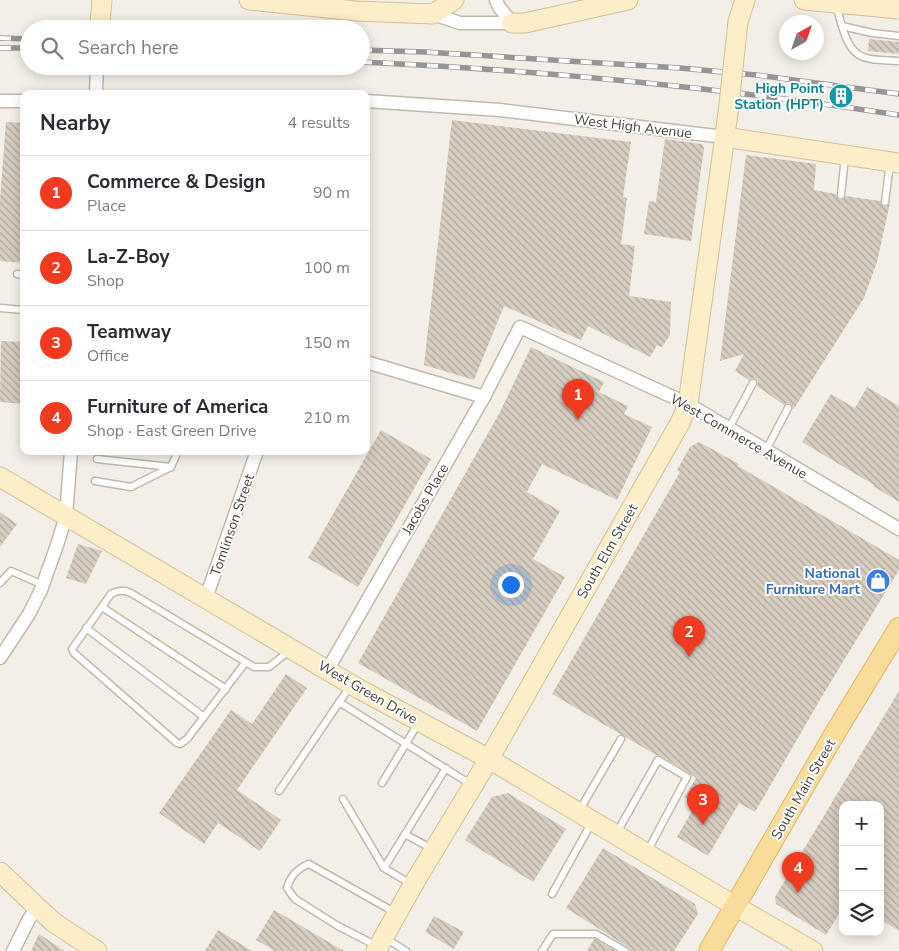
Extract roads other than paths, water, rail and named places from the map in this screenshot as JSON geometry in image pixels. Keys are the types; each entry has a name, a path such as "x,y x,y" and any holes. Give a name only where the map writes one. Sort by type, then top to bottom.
{"main road":[{"name":"South Main Street","path":"708,951 830,741 899,628"}],"street":[{"path":"100,20 102,0"},
{"path":"249,0 356,11 433,11 460,23 525,23 628,0"},
{"path":"433,11 454,0"},
{"path":"496,0 498,7 512,23"},
{"name":"South Elm Street","path":"380,945 413,885 489,759 681,421 688,404 728,113 738,22 745,0"},
{"path":"804,0 899,9"},
{"path":"96,90 97,75"},
{"path":"0,101 20,101"},
{"name":"West High Avenue","path":"370,101 500,110 724,137 895,162"},
{"name":"West Commerce Avenue","path":"520,327 688,404 899,529"},
{"name":"Jacobs Place","path":"328,669 484,397 520,327"},
{"path":"370,363 484,397"},
{"path":"0,658 29,614 43,586 66,516 71,455"},
{"name":"Tomlinson Street","path":"206,598 256,455"},
{"name":"West Green Drive","path":"0,477 351,684 489,759 813,951"},
{"path":"0,872 52,922 97,951"},
{"path":"13,951 29,919 37,908"}],"lane":[{"path":"835,3 849,44 855,53 865,58 899,61"},
{"path":"842,26 872,33 899,36"},
{"path":"841,195 845,155"},
{"path":"885,202 895,162"},
{"path":"0,308 20,310"},
{"path":"729,428 753,383"},
{"path":"766,450 788,408"},
{"path":"95,481 131,487 171,466 176,455"},
{"path":"97,459 171,466"},
{"path":"0,583 11,572 43,586"},
{"path":"245,663 187,739 180,744 176,743 74,653 72,649 111,594 123,590 254,667 269,666 292,648"},
{"path":"102,607 226,689"},
{"path":"86,628 204,717"},
{"path":"279,792 351,684"},
{"path":"340,702 473,785"},
{"path":"382,783 420,721"},
{"path":"552,894 585,816 621,739"},
{"path":"616,835 658,760 686,777 646,853"},
{"path":"384,868 446,768"},
{"path":"343,799 384,868 413,885"},
{"path":"405,834 434,850"},
{"path":"397,914 309,864 302,867 290,880 287,888 295,899 338,926 380,945 406,951"},
{"path":"542,951 553,934 578,933 596,934 625,951"}],"railway":[{"path":"0,38 20,39"},
{"path":"0,48 20,48"},
{"path":"370,50 680,68 756,75 899,94"},
{"path":"370,62 428,65 631,81 765,96 899,115"}],"place":[{"name":"High Point Station (HPT)","path":"841,96"},
{"name":"Commerce & Design","path":"578,420"},
{"name":"National Furniture Mart","path":"878,581"},
{"name":"La-Z-Boy","path":"689,657"},
{"name":"Teamway","path":"703,825"},
{"name":"Furniture of America","path":"798,893"}]}
